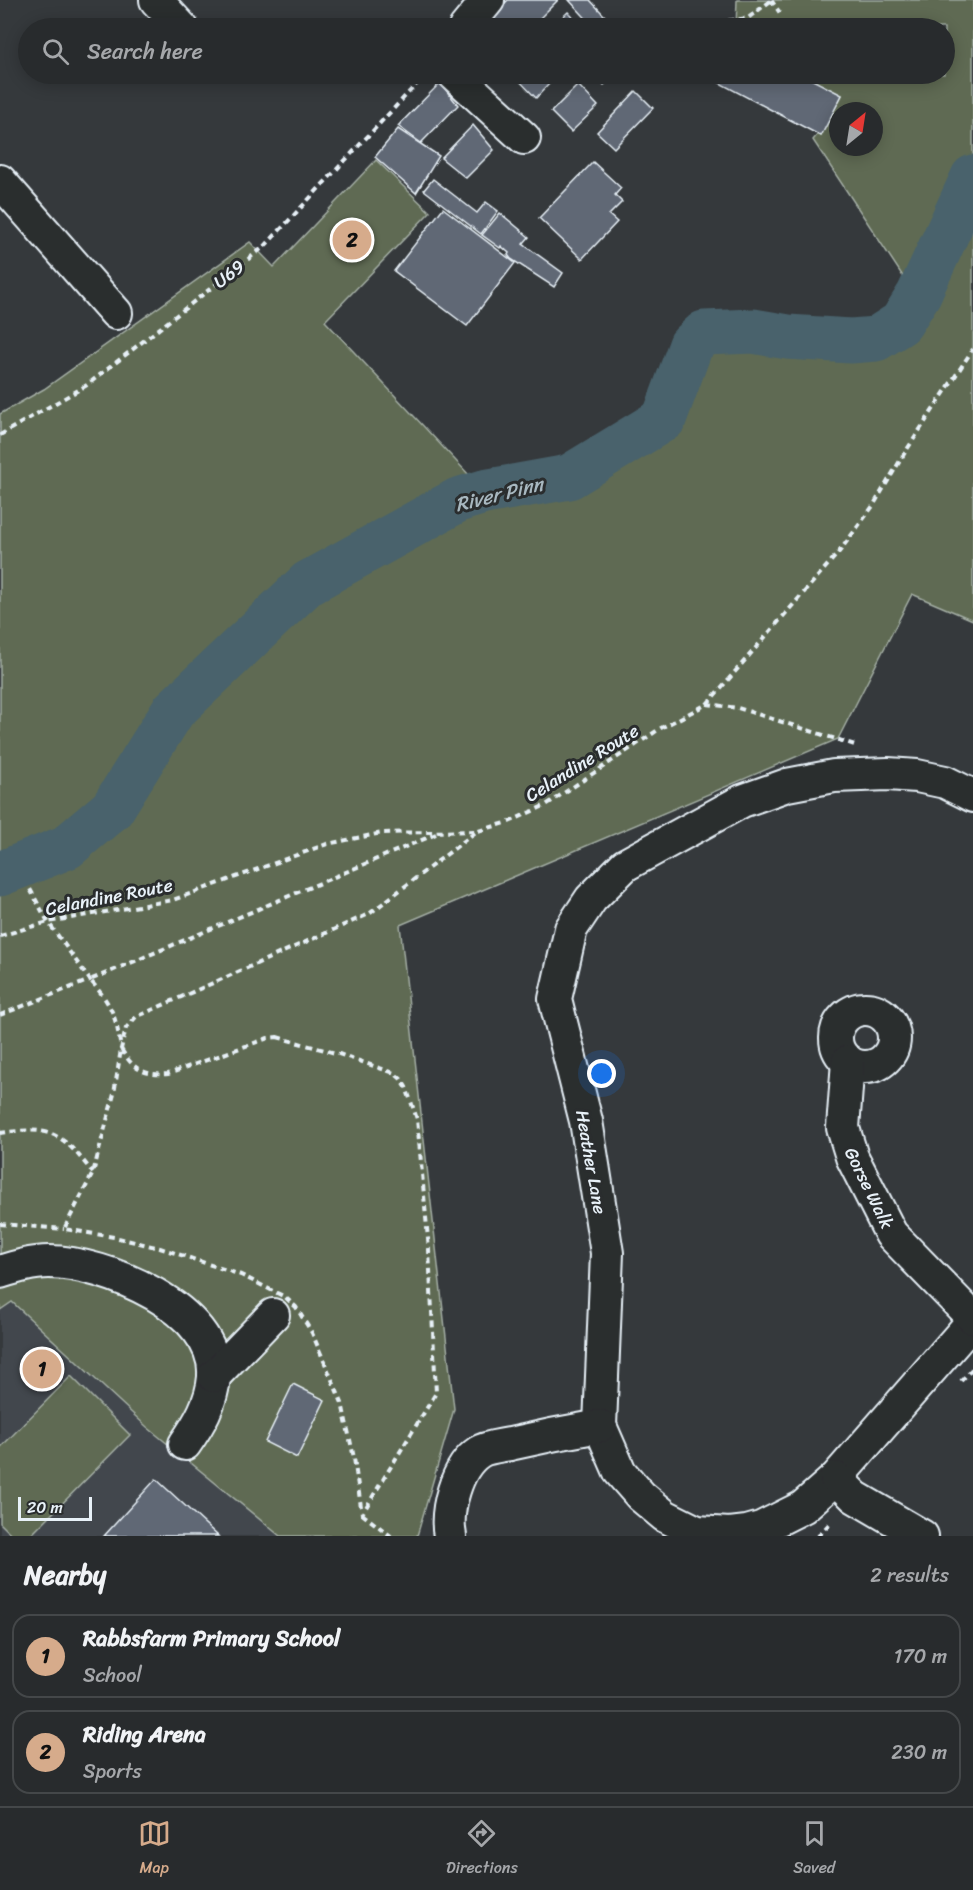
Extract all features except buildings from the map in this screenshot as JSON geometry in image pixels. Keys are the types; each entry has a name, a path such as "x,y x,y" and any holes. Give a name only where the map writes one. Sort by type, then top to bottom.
{"street":[{"path":"156,0 173,18"},
{"path":"473,18 488,0"},
{"path":"465,84 524,138"},
{"path":"0,181 116,313"},
{"name":"Heather Lane","path":"761,1528 730,1534 698,1532 665,1516 641,1496 620,1472 600,1426 607,1253 586,1121 555,999 571,929 591,899 626,865 742,801 787,785 834,776 888,774 917,776 945,782 973,796"},
{"name":"Gorse Walk","path":"761,1528 803,1507 836,1478 973,1319 891,1234 852,1157 843,1128 848,1061"},
{"path":"0,1272 25,1264 49,1262 86,1266 117,1275 146,1288 175,1309 200,1332 211,1352 214,1376 205,1411 185,1444"},
{"path":"214,1376 273,1315"},
{"path":"450,1536 448,1518 453,1494 467,1465 479,1452 562,1432 600,1426"},
{"path":"836,1478 855,1497 922,1536"}],"path":[{"path":"748,18 771,0 780,13"},
{"name":"U69","path":"0,435 87,385 265,246 417,84"},
{"name":"Celandine Route","path":"0,936 48,922 173,900 327,844 382,833 478,831 508,822 546,805 662,728 706,704 839,552 873,506 973,349"},
{"path":"706,704 738,708 838,740"},
{"path":"63,1229 93,1173 114,1094 126,1028 136,1017 369,914 478,831"},
{"path":"0,1015 90,980 440,833"},
{"path":"30,888 48,922 90,980 107,999 116,1021 121,1049 136,1069 159,1075 168,1074 268,1038 277,1037 378,1066 394,1073 406,1087 417,1119 429,1250 436,1393 362,1514"},
{"path":"0,1133 31,1130 61,1138 74,1148 93,1173"},
{"path":"0,1224 63,1229 114,1237 160,1248 241,1275 273,1290 290,1302 312,1333 342,1402 354,1458 362,1514 391,1536"}],"shaded area":[{"path":"12,1302 148,1427 280,1536 0,1536 0,1310"}],"green space":[{"path":"737,0 973,0 973,620 912,594 838,739 400,925 454,1409 417,1536 280,1536 147,1427 12,1302 0,1310 0,414 44,389 250,242 274,267 376,160 430,212 325,321 484,491 549,472 568,469 658,415 679,346 702,325 873,331 897,313 910,287 813,140 818,134 821,136 829,120 829,156 883,156 883,102 838,102 842,95 821,84 955,84 955,18 736,18"},
{"path":"71,1376 130,1435 30,1536 13,1536 0,1523 0,1448"}],"waterway":[{"name":"River Pinn","path":"0,874 67,847 112,809 173,711 308,583 458,500 484,492 569,477 664,419 691,345 704,333 753,331 788,337 851,341 876,339 901,323 919,294 973,177"}],"place":[{"name":"Riding Arena","path":"352,240"},
{"name":"Rabbsfarm Primary School","path":"42,1369"}]}
